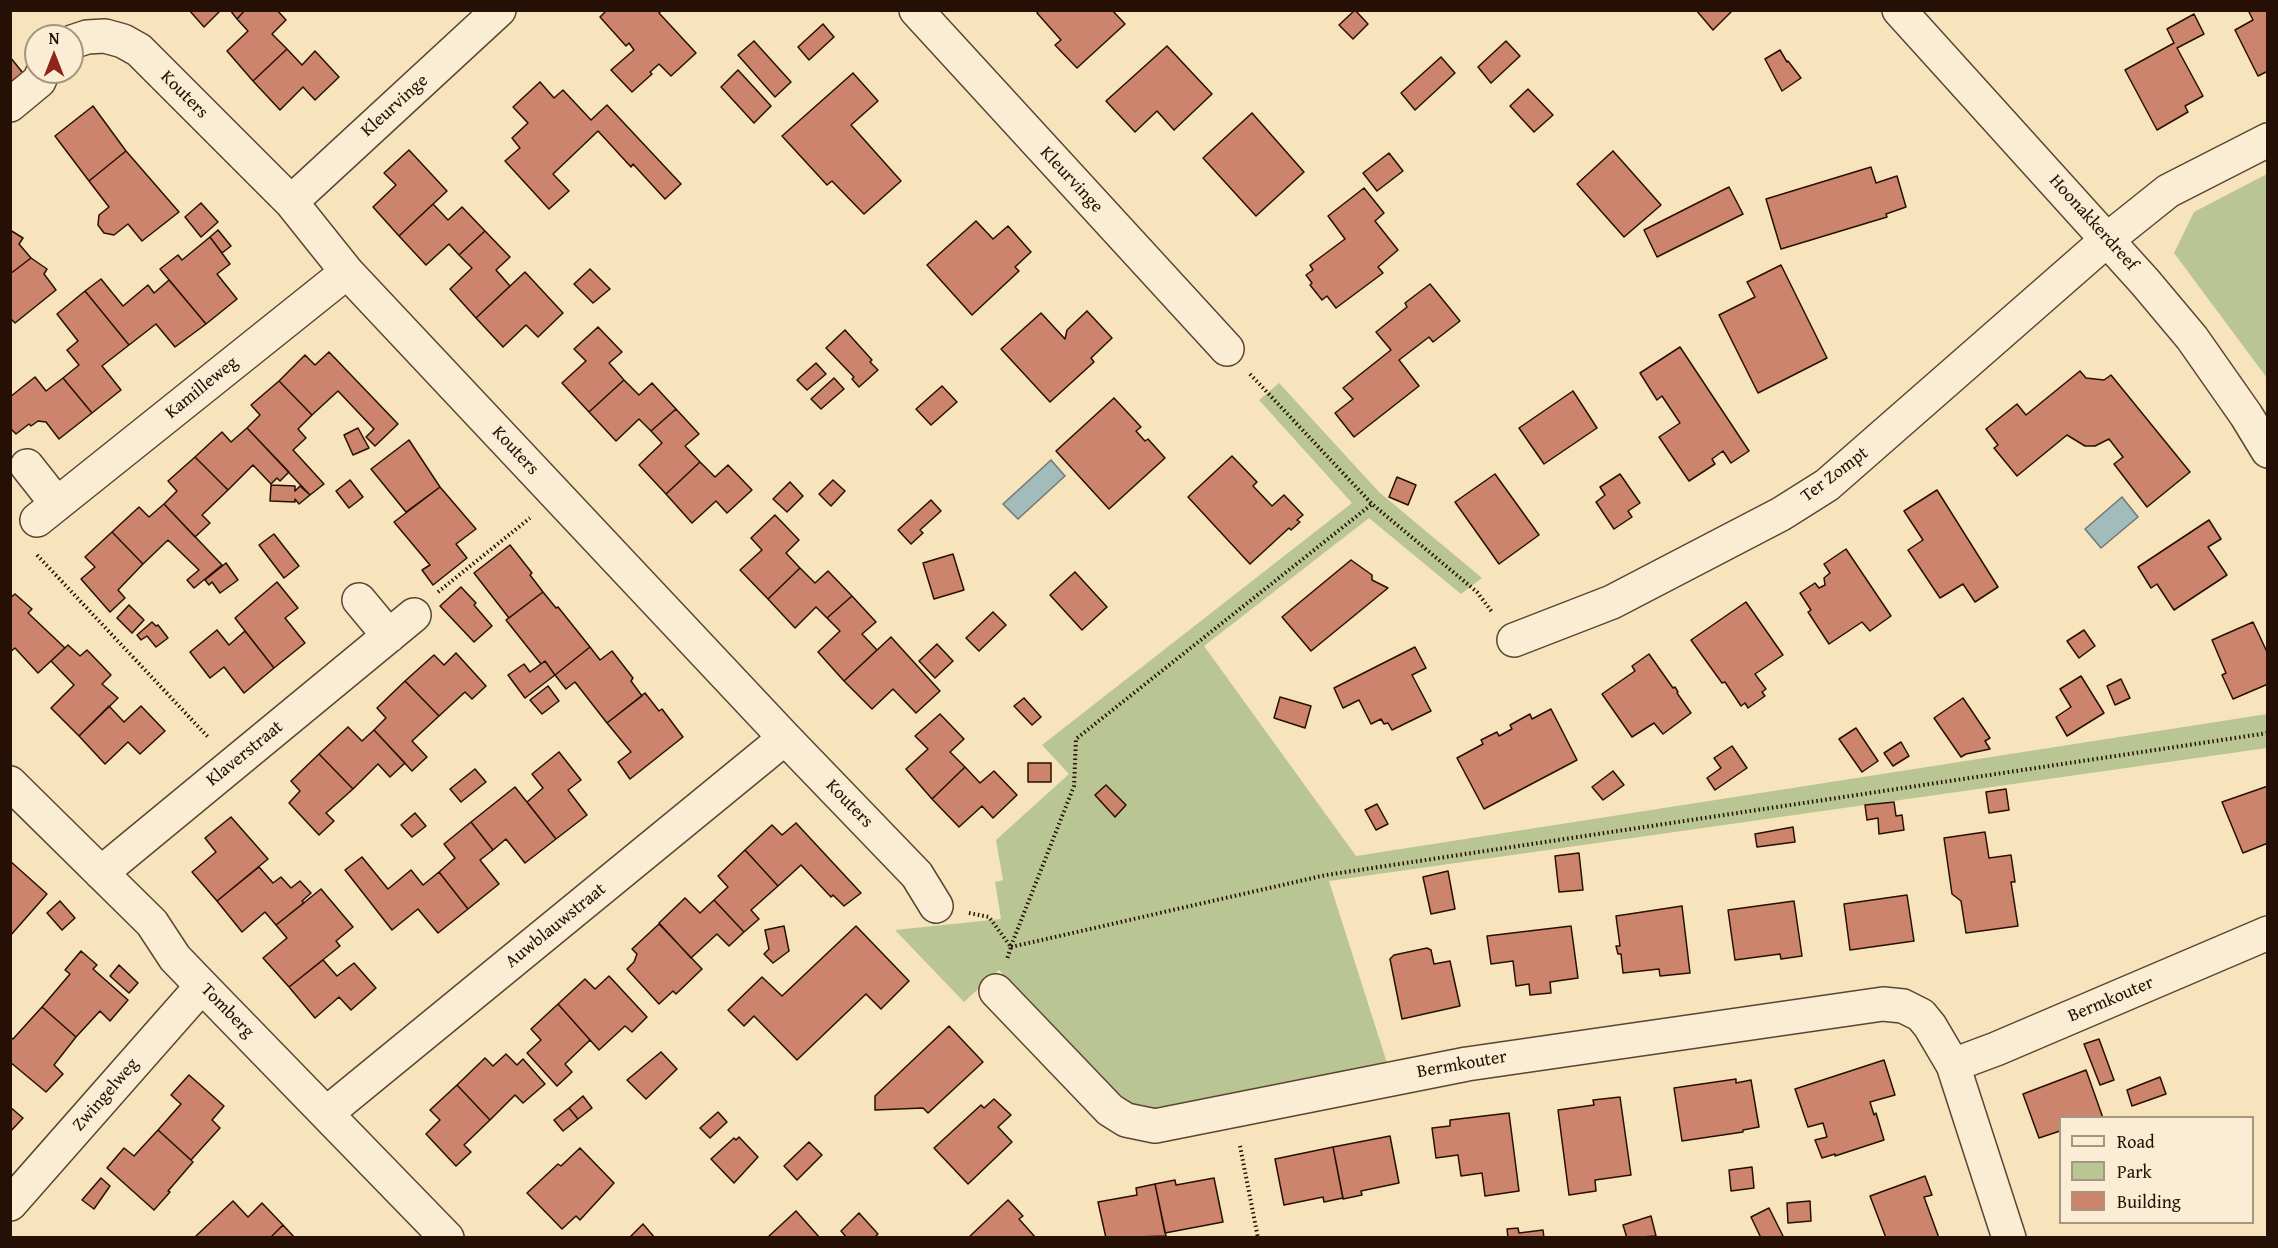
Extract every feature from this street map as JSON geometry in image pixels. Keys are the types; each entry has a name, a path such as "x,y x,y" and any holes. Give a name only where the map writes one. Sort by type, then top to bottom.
{"street":[{"name":"Kleurvinge","path":"291,202 500,10"},
{"name":"Kleurvinge","path":"916,10 1227,349"},
{"name":"Hoonakkerdreef","path":"1899,10 2108,239 2192,338 2246,415 2268,451"},
{"name":"Kouters","path":"84,38 105,36 123,41 139,50 291,202 347,272 785,738 917,875 936,906"},
{"path":"10,105 35,84"},
{"name":"Ter Zompt","path":"1514,640 1612,602 1781,514 1827,485 2108,239 2168,191 2268,140"},
{"name":"Kamilleweg","path":"47,512 347,272"},
{"path":"27,466 47,512"},
{"path":"359,600 389,636"},
{"name":"Klaverstraat","path":"101,873 414,615"},
{"name":"Auwblauwstraat","path":"327,1113 785,738"},
{"name":"Tomberg","path":"10,783 152,923 175,958 447,1238"},
{"name":"Bermkouter","path":"1953,1065 1996,1049 2268,933"},
{"name":"Zwingelweg","path":"10,1204 202,986"},
{"name":"Bermkouter","path":"996,991 1110,1110 1120,1117 1155,1126 1477,1062 1883,1004 1903,1006 1921,1015 1953,1065 2009,1238"}],"path":[{"path":"1227,349 1372,504 1477,592 1514,640"},
{"path":"414,615 419,607 558,496"},
{"path":"996,991 1074,786 1076,739 1372,504"},
{"path":"47,512 18,535 233,764"},
{"path":"1011,947 1326,875 2268,733"},
{"path":"936,906 989,917 1011,947"},
{"path":"1233,1110 1258,1238"}],"green space":[{"path":"2267,174 2267,378 2174,253 2194,212"},
{"path":"1279,383 1379,492 1482,578 1461,594 1369,518 1204,646 1356,856 2267,714 2267,748 1329,881 1387,1063 1152,1112 1124,1103 999,970 964,1002 895,930 1001,919 995,882 1003,880 996,840 1069,774 1042,745 1352,503 1259,400"}],"water":[{"path":"1051,460 1065,476 1018,519 1003,504"},
{"path":"2122,497 2138,517 2101,548 2085,529"}],"building":[{"path":"189,10 221,10 204,27"},
{"path":"230,10 245,10 237,19"},
{"path":"245,10 277,10 286,20 272,34 287,49 253,81 227,51 248,31 237,19"},
{"path":"607,10 662,10 659,13 696,53 671,76 659,64 650,72 652,74 632,92 611,70 634,50 629,43 626,46 600,17"},
{"path":"1039,10 1112,10 1125,24 1077,68 1055,45 1061,40 1037,13"},
{"path":"1355,10 1368,24 1353,39 1339,25"},
{"path":"1696,10 1733,10 1713,30"},
{"path":"2248,10 2266,10 2268,14 2268,71 2258,76 2235,30 2253,20"},
{"path":"2194,14 2204,34 2177,48 2203,96 2185,106 2188,112 2157,130 2125,70 2174,43 2167,29"},
{"path":"823,24 834,37 809,60 798,47"},
{"path":"754,41 791,82 775,97 738,55"},
{"path":"1506,41 1520,56 1491,83 1478,67"},
{"path":"1167,46 1212,94 1174,130 1157,111 1135,132 1106,101"},
{"path":"287,49 302,65 315,51 339,77 315,100 303,87 280,110 253,81"},
{"path":"1780,50 1801,78 1782,91 1765,59"},
{"path":"10,57 23,73 10,83"},
{"path":"1441,57 1455,73 1415,110 1401,93"},
{"path":"738,70 771,106 754,123 721,87"},
{"path":"853,73 878,101 851,125 901,181 864,214 832,181 827,185 782,136"},
{"path":"540,82 554,98 563,90 591,120 607,105 681,184 665,199 598,131 553,174 569,191 549,209 505,161 520,148 512,138 528,123 513,107"},
{"path":"1528,89 1553,115 1534,132 1510,106"},
{"path":"93,106 126,151 89,181 55,136"},
{"path":"1252,113 1304,172 1256,216 1203,158"},
{"path":"409,150 447,191 399,236 373,207 396,185 384,173"},
{"path":"126,151 179,212 142,241 128,224 114,235 104,233 98,225 99,215 109,207 89,181"},
{"path":"1613,151 1661,205 1624,237 1577,184"},
{"path":"1389,153 1403,171 1377,191 1363,173"},
{"path":"1871,167 1876,183 1897,176 1906,207 1886,214 1887,217 1781,249 1766,199"},
{"path":"1729,187 1743,214 1657,257 1644,230"},
{"path":"1364,188 1384,213 1375,221 1398,250 1378,267 1383,273 1336,308 1327,296 1322,300 1310,285 1312,283 1306,275 1313,270 1310,265 1345,239 1328,216"},
{"path":"201,203 218,222 201,237 185,217"},
{"path":"433,204 448,220 462,207 485,231 459,255 449,244 426,265 399,236"},
{"path":"976,221 993,239 1008,226 1031,252 1015,267 1019,271 972,315 927,265"},
{"path":"10,230 23,238 19,244 31,258 10,274"},
{"path":"218,230 231,246 222,253 210,237"},
{"path":"485,231 510,257 496,270 510,286 476,318 450,289 472,268 459,255"},
{"path":"210,237 230,264 217,274 237,299 206,324 160,269 178,255 182,260"},
{"path":"31,258 47,269 44,274 56,290 15,323 10,318 10,274"},
{"path":"1781,265 1827,358 1758,393 1719,315 1755,297 1747,282"},
{"path":"590,269 610,289 593,303 574,284"},
{"path":"525,272 563,313 538,337 526,325 503,347 476,318"},
{"path":"101,279 123,306 148,285 154,293 169,280 206,324 175,347 156,324 129,345 85,291"},
{"path":"1430,284 1460,321 1433,342 1429,337 1399,360 1419,386 1354,437 1335,413 1353,399 1343,388 1391,350 1376,332 1407,307 1405,303"},
{"path":"85,291 129,345 102,366 121,390 92,413 63,378 79,365 67,350 78,341 57,314"},
{"path":"1087,311 1112,338 1091,358 1094,362 1050,402 1001,349 1041,313 1065,339 1067,330"},
{"path":"598,327 622,352 609,363 624,380 589,412 562,383 586,361 574,349"},
{"path":"845,330 878,370 859,387 852,379 854,377 826,348"},
{"path":"1680,347 1749,451 1731,463 1723,451 1712,459 1715,464 1689,481 1659,437 1680,423 1662,396 1657,400 1640,373"},
{"path":"329,352 398,424 375,446 366,437 374,429 338,391 312,415 279,381 305,355 315,365"},
{"path":"816,363 826,374 807,390 797,380"},
{"path":"2080,371 2086,378 2104,380 2111,375 2190,472 2147,507 2114,464 2123,457 2109,439 2095,446 2085,446 2067,435 2017,476 1994,448 1998,445 1986,429 2017,404 2026,415"},
{"path":"35,377 46,391 63,378 92,413 59,439 46,422 38,421 31,426 29,424 16,434 10,428 10,397"},
{"path":"834,378 844,389 821,409 811,399"},
{"path":"624,380 639,395 652,383 676,409 651,431 639,419 616,441 589,412"},
{"path":"279,381 312,415 298,429 306,438 293,450 324,484 310,495 247,428 260,415 251,405"},
{"path":"942,386 957,402 931,425 916,409"},
{"path":"1573,391 1597,428 1544,464 1519,428"},
{"path":"1114,398 1141,427 1136,431 1145,441 1148,439 1165,458 1109,509 1056,451"},
{"path":"676,409 699,434 685,446 700,462 666,494 639,465 662,443 651,431"},
{"path":"247,428 289,472 280,481 277,478 271,484 253,465 228,490 195,457 222,432 231,442"},
{"path":"358,428 369,448 353,455 344,435"},
{"path":"409,440 440,487 406,512 371,469"},
{"path":"1232,456 1257,482 1253,486 1272,506 1284,495 1303,515 1297,520 1300,522 1291,530 1289,528 1250,564 1188,497"},
{"path":"195,457 228,490 202,515 210,523 195,537 164,504 177,491 168,481"},
{"path":"700,462 715,477 728,465 752,490 727,513 716,501 692,523 666,494"},
{"path":"1495,474 1539,535 1499,564 1455,502"},
{"path":"1620,474 1640,503 1628,511 1632,517 1614,529 1596,502 1605,495 1600,487"},
{"path":"1397,477 1416,485 1408,505 1389,497"},
{"path":"350,480 363,497 349,508 336,491"},
{"path":"833,480 845,491 831,506 819,494"},
{"path":"790,482 803,496 787,512 773,499"},
{"path":"271,485 295,486 295,491 300,486 310,495 299,504 295,499 295,502 270,501"},
{"path":"440,487 476,529 456,544 467,558 433,585 422,570 430,565 394,522"},
{"path":"1937,490 1998,587 1975,602 1963,584 1940,598 1908,550 1923,540 1904,511"},
{"path":"931,500 941,511 920,530 923,533 911,544 898,530"},
{"path":"164,504 222,565 194,588 187,580 199,570 168,540 143,564 112,532 139,507 149,517"},
{"path":"775,515 799,540 786,553 800,568 768,599 740,570 762,550 751,538"},
{"path":"2209,520 2221,539 2208,547 2227,575 2174,610 2157,584 2151,588 2138,567"},
{"path":"112,532 143,564 118,590 125,598 110,612 81,579 95,567 85,557"},
{"path":"274,534 299,566 284,578 259,545"},
{"path":"510,545 532,573 530,575 543,592 509,618 474,573"},
{"path":"1846,549 1891,616 1870,631 1862,622 1829,644 1808,612 1811,610 1800,593 1815,583 1819,588 1825,585 1824,578 1830,573 1824,564"},
{"path":"953,554 964,590 934,599 923,563"},
{"path":"1351,560 1372,575 1372,580 1388,588 1311,651 1282,617"},
{"path":"226,563 238,580 220,593 212,582 209,585 205,580"},
{"path":"800,568 815,583 828,571 852,596 827,618 816,607 795,628 768,599"},
{"path":"1075,572 1107,607 1082,630 1050,595"},
{"path":"277,582 298,608 285,618 305,643 274,668 235,618"},
{"path":"461,587 492,626 474,642 440,606"},
{"path":"543,592 590,647 555,675 545,661 541,664 506,620"},
{"path":"15,594 32,609 28,613 65,648 38,673 15,648 10,652 10,598"},
{"path":"852,596 876,622 862,634 877,650 844,681 818,652 840,631 827,618"},
{"path":"1746,602 1783,655 1755,674 1766,689 1762,692 1765,696 1748,708 1745,703 1741,706 1691,640"},
{"path":"129,605 144,620 132,633 117,618"},
{"path":"993,612 1006,625 979,651 966,638"},
{"path":"152,622 158,625 168,638 156,647 147,636 141,640 137,635"},
{"path":"2253,622 2268,654 2268,684 2233,699 2222,675 2226,673 2212,640"},
{"path":"217,630 229,645 245,631 274,668 244,693 224,667 210,678 190,652"},
{"path":"2084,630 2095,646 2079,658 2067,641"},
{"path":"891,637 940,691 916,713 893,689 872,709 844,681"},
{"path":"937,644 953,661 935,678 919,661"},
{"path":"68,645 80,656 87,650 111,675 102,684 118,698 79,736 51,708 74,685 51,661"},
{"path":"590,647 600,660 612,651 633,678 631,681 642,696 607,723 575,682 566,689 555,675"},
{"path":"1415,647 1426,668 1412,675 1431,711 1392,730 1388,723 1384,724 1381,719 1371,724 1359,700 1343,708 1334,688"},
{"path":"456,653 486,686 472,699 465,692 439,716 405,681 434,655 444,665"},
{"path":"1649,654 1673,688 1675,687 1691,713 1663,734 1654,723 1632,737 1602,694 1635,671 1632,666"},
{"path":"545,661 555,675 525,698 508,675 524,664 530,672"},
{"path":"2081,676 2104,713 2067,736 2056,717 2071,707 2060,689"},
{"path":"2121,679 2130,698 2115,705 2107,686"},
{"path":"405,681 439,716 412,741 427,757 412,771 374,730 386,718 377,708"},
{"path":"548,686 559,701 542,714 530,700"},
{"path":"645,693 659,711 662,709 683,737 630,779 618,762 631,752 607,723"},
{"path":"1280,697 1311,706 1305,728 1274,718"},
{"path":"1024,698 1041,717 1032,725 1014,706"},
{"path":"1963,698 1990,738 1985,741 1990,749 1961,757 1934,718"},
{"path":"109,706 124,722 141,706 165,731 140,754 128,742 105,764 79,736"},
{"path":"1551,709 1577,760 1484,809 1457,758 1483,744 1481,740 1497,732 1499,736 1512,729 1510,725 1530,714 1532,719"},
{"path":"940,714 964,739 950,752 965,767 932,799 906,769 928,749 915,736"},
{"path":"348,727 362,741 374,730 405,763 390,777 378,764 353,789 319,754"},
{"path":"1856,728 1878,761 1862,772 1839,739"},
{"path":"1901,742 1909,756 1893,766 1884,753"},
{"path":"1732,746 1747,768 1715,790 1707,778 1721,768 1714,758"},
{"path":"559,752 581,780 568,790 587,815 556,839 527,802 543,788 532,774"},
{"path":"319,754 353,789 326,813 334,821 319,835 289,803 300,791 291,781"},
{"path":"1028,763 1051,763 1051,782 1028,782"},
{"path":"965,767 980,783 994,771 1017,795 993,818 982,806 959,827 932,799"},
{"path":"475,769 486,782 461,802 450,789"},
{"path":"1613,771 1624,785 1603,800 1592,787"},
{"path":"1106,785 1126,805 1115,817 1095,795"},
{"path":"2268,786 2268,843 2243,853 2222,802"},
{"path":"515,787 556,839 525,863 506,839 493,850 471,822"},
{"path":"2006,789 2009,810 1989,813 1986,792"},
{"path":"1894,802 1896,816 1902,815 1904,830 1879,834 1878,818 1867,820 1865,805"},
{"path":"1377,804 1388,824 1376,830 1365,810"},
{"path":"415,813 426,826 412,837 401,825"},
{"path":"231,817 268,859 217,901 192,872 216,852 205,838"},
{"path":"471,822 493,850 480,860 499,884 468,909 439,872 455,858 444,844"},
{"path":"796,823 861,893 844,906 833,895 831,897 801,865 778,886 745,850 772,825 782,835"},
{"path":"1793,827 1795,842 1757,847 1755,834"},
{"path":"1985,832 1989,858 2011,855 2015,882 2011,882 2018,926 1966,933 1961,901 1952,894 1944,838"},
{"path":"745,850 778,886 751,910 759,919 744,932 714,900 728,887 718,876"},
{"path":"1579,853 1583,890 1559,892 1555,856"},
{"path":"362,857 388,889 411,870 423,885 439,872 468,909 438,933 418,909 392,930 345,870"},
{"path":"10,861 47,894 10,936"},
{"path":"259,867 273,883 281,877 291,888 300,881 311,893 302,901 304,903 276,925 265,912 242,932 217,901"},
{"path":"1448,871 1455,909 1431,914 1423,877"},
{"path":"321,889 353,927 336,941 340,946 289,987 263,958 287,938 276,925"},
{"path":"1907,895 1914,941 1850,950 1844,904"},
{"path":"685,898 700,913 714,900 744,932 729,946 717,934 691,958 659,923"},
{"path":"60,901 75,918 62,930 47,913"},
{"path":"1794,901 1802,956 1781,959 1780,954 1735,960 1728,910"},
{"path":"1682,906 1690,973 1660,976 1659,969 1623,973 1621,954 1618,954 1616,946 1620,946 1616,916"},
{"path":"659,924 702,969 676,994 673,991 659,1004 627,969 634,962 637,954 632,949"},
{"path":"784,926 789,951 773,963 764,954 769,949 765,930"},
{"path":"856,926 909,981 881,1009 866,994 797,1060 754,1016 744,1026 728,1010 762,977 782,996"},
{"path":"1571,926 1578,978 1550,982 1551,993 1530,995 1529,984 1516,986 1513,961 1491,964 1487,936"},
{"path":"1427,948 1431,950 1434,964 1450,961 1460,1006 1402,1019 1390,959 1394,955"},
{"path":"81,951 97,965 93,969 128,1000 110,1021 100,1011 76,1037 42,1007 70,974 65,970"},
{"path":"323,960 337,976 354,963 376,988 351,1010 339,997 315,1018 289,987"},
{"path":"119,965 138,983 129,993 110,976"},
{"path":"609,976 647,1017 632,1032 625,1026 599,1050 558,1004 585,979 595,989"},
{"path":"558,1004 590,1040 565,1064 572,1072 557,1086 527,1053 541,1040 531,1029"},
{"path":"42,1007 76,1037 54,1065 63,1074 46,1092 10,1062 10,1037 13,1039"},
{"path":"949,1026 983,1062 928,1113 923,1108 875,1110 875,1096"},
{"path":"2099,1039 2114,1080 2100,1085 2084,1044"},
{"path":"661,1052 677,1069 646,1099 627,1080"},
{"path":"506,1054 517,1065 523,1059 545,1084 523,1103 515,1095 490,1120 457,1085 485,1058 493,1066"},
{"path":"1884,1060 1895,1095 1870,1102 1874,1115 1876,1113 1884,1140 1822,1158 1815,1140 1827,1137 1823,1123 1808,1127 1795,1089"},
{"path":"2086,1070 2102,1116 2059,1116 2059,1131 2039,1138 2023,1094"},
{"path":"189,1075 224,1106 212,1120 220,1128 191,1160 158,1130 181,1104 171,1095"},
{"path":"2160,1077 2166,1094 2132,1106 2127,1090"},
{"path":"1736,1079 1736,1083 1751,1080 1759,1127 1743,1130 1743,1132 1682,1141 1674,1088"},
{"path":"457,1085 490,1120 464,1145 471,1152 456,1166 426,1134 440,1120 430,1110"},
{"path":"583,1096 592,1108 578,1119 569,1108"},
{"path":"1620,1097 1631,1175 1595,1180 1596,1191 1569,1195 1558,1110 1594,1105 1593,1100"},
{"path":"994,1099 1011,1115 998,1127 1012,1142 968,1184 934,1148 981,1105 984,1108"},
{"path":"10,1107 23,1118 10,1132"},
{"path":"569,1108 578,1119 563,1131 554,1120"},
{"path":"718,1112 727,1122 710,1138 700,1128"},
{"path":"1509,1113 1519,1191 1485,1196 1482,1173 1461,1176 1458,1155 1436,1158 1432,1128 1450,1126 1450,1120"},
{"path":"158,1130 193,1162 154,1210 107,1168 124,1148 134,1156"},
{"path":"1390,1136 1399,1183 1361,1191 1362,1195 1343,1199 1333,1147"},
{"path":"739,1137 758,1157 734,1183 711,1159 734,1138 736,1140"},
{"path":"809,1142 822,1155 797,1180 784,1166"},
{"path":"1333,1147 1343,1198 1324,1202 1323,1197 1284,1205 1275,1159"},
{"path":"580,1148 614,1183 580,1220 576,1216 562,1229 527,1193 558,1164 561,1166"},
{"path":"1752,1167 1754,1188 1731,1191 1729,1170"},
{"path":"1925,1176 1932,1195 1924,1197 1939,1238 1886,1238 1870,1196"},
{"path":"101,1178 110,1186 94,1209 82,1200"},
{"path":"1214,1178 1223,1222 1165,1233 1155,1184 1175,1180 1176,1185"},
{"path":"1155,1184 1166,1236 1106,1238 1098,1202 1137,1195 1136,1188"},
{"path":"1008,1200 1023,1216 1019,1219 1036,1238 968,1238"},
{"path":"233,1201 248,1217 262,1203 283,1225 270,1238 198,1238 196,1236"},
{"path":"1810,1201 1811,1221 1788,1223 1787,1203"},
{"path":"1769,1208 1784,1238 1761,1238 1751,1217"},
{"path":"796,1211 820,1238 768,1237"},
{"path":"859,1213 878,1234 874,1238 847,1238 841,1231"},
{"path":"1651,1216 1656,1236 1627,1238 1623,1225"},
{"path":"643,1224 655,1238 629,1238"},
{"path":"283,1225 295,1238 270,1238"},
{"path":"1518,1228 1519,1233 1543,1230 1544,1238 1508,1238 1507,1229"}]}
